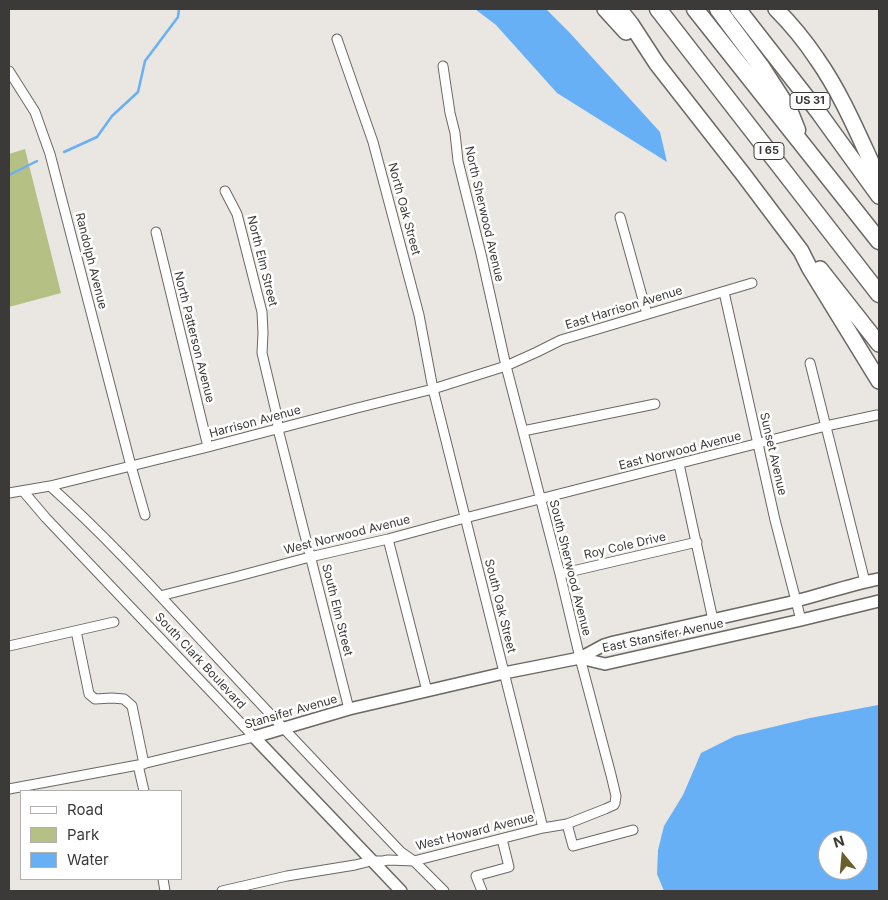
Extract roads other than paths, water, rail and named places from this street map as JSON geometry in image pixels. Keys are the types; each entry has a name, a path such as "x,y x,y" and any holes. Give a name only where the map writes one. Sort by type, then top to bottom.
{"highway":[{"name":"I 65","path":"658,9 879,294"},
{"name":"I 65","path":"694,9 879,241"},
{"path":"718,9 762,68 789,110 804,146"}],"main road":[{"path":"604,9 657,64"},
{"path":"619,9 657,64 801,251 879,380"},
{"name":"US 31","path":"738,9 820,113 879,196"},
{"path":"776,9 798,34 826,73 879,179"},
{"path":"801,251 820,268 879,344"}],"street":[{"name":"North Oak Street","path":"337,38 376,152 419,315 432,390"},
{"name":"North Sherwood Avenue","path":"443,66 458,161 506,366"},
{"name":"Randolph Avenue","path":"9,71 35,112 50,154 145,515"},
{"name":"North Elm Street","path":"225,191 237,214 262,312 262,353 277,416 278,429"},
{"path":"620,217 647,314"},
{"name":"North Patterson Avenue","path":"156,232 208,448"},
{"name":"East Harrison Avenue","path":"506,366 561,340 752,283"},
{"name":"Sunset Avenue","path":"724,292 775,520 801,620"},
{"path":"810,362 865,582"},
{"name":"Harrison Avenue","path":"9,493 50,486 208,448 432,390 506,366"},
{"name":"South Sherwood Avenue","path":"506,366 616,796 614,805"},
{"name":"South Oak Street","path":"432,390 543,828"},
{"path":"523,431 655,404"},
{"name":"East Norwood Avenue","path":"540,499 826,426 877,415"},
{"name":"South Elm Street","path":"278,429 349,709"},
{"path":"679,464 713,620"},
{"name":"South Clark Boulevard","path":"50,486 84,517 160,596 401,852 414,860 444,891"},
{"name":"South Clark Boulevard","path":"23,491 46,518 401,891"},
{"name":"West Norwood Avenue","path":"160,596 540,499"},
{"path":"388,539 427,691"},
{"name":"Roy Cole Drive","path":"560,574 697,542"},
{"name":"East Stansifer Avenue","path":"580,658 604,645 614,642 796,601 879,580"},
{"name":"East Stansifer Avenue","path":"580,658 605,664 879,601"},
{"path":"9,646 114,622"},
{"path":"76,631 89,694 95,700 112,698 124,700 132,706 144,790"},
{"name":"Stansifer Avenue","path":"9,789 141,764 254,737 349,709 504,673 580,658"},
{"name":"West Howard Avenue","path":"222,891 287,876 371,861 414,860 543,828 567,824 614,805"},
{"path":"567,824 572,846 633,830"},
{"path":"482,891 476,876 509,867 502,839"}],"water":[{"path":"475,9 546,9 660,132 667,162 557,93 496,25"},
{"path":"879,705 879,891 664,891 657,874 658,850 664,826 683,795 701,753 735,736 810,718"}],"waterway":[{"path":"64,152 97,137 112,116 138,92 145,61 178,17 179,9"},
{"path":"9,175 37,161"}]}
